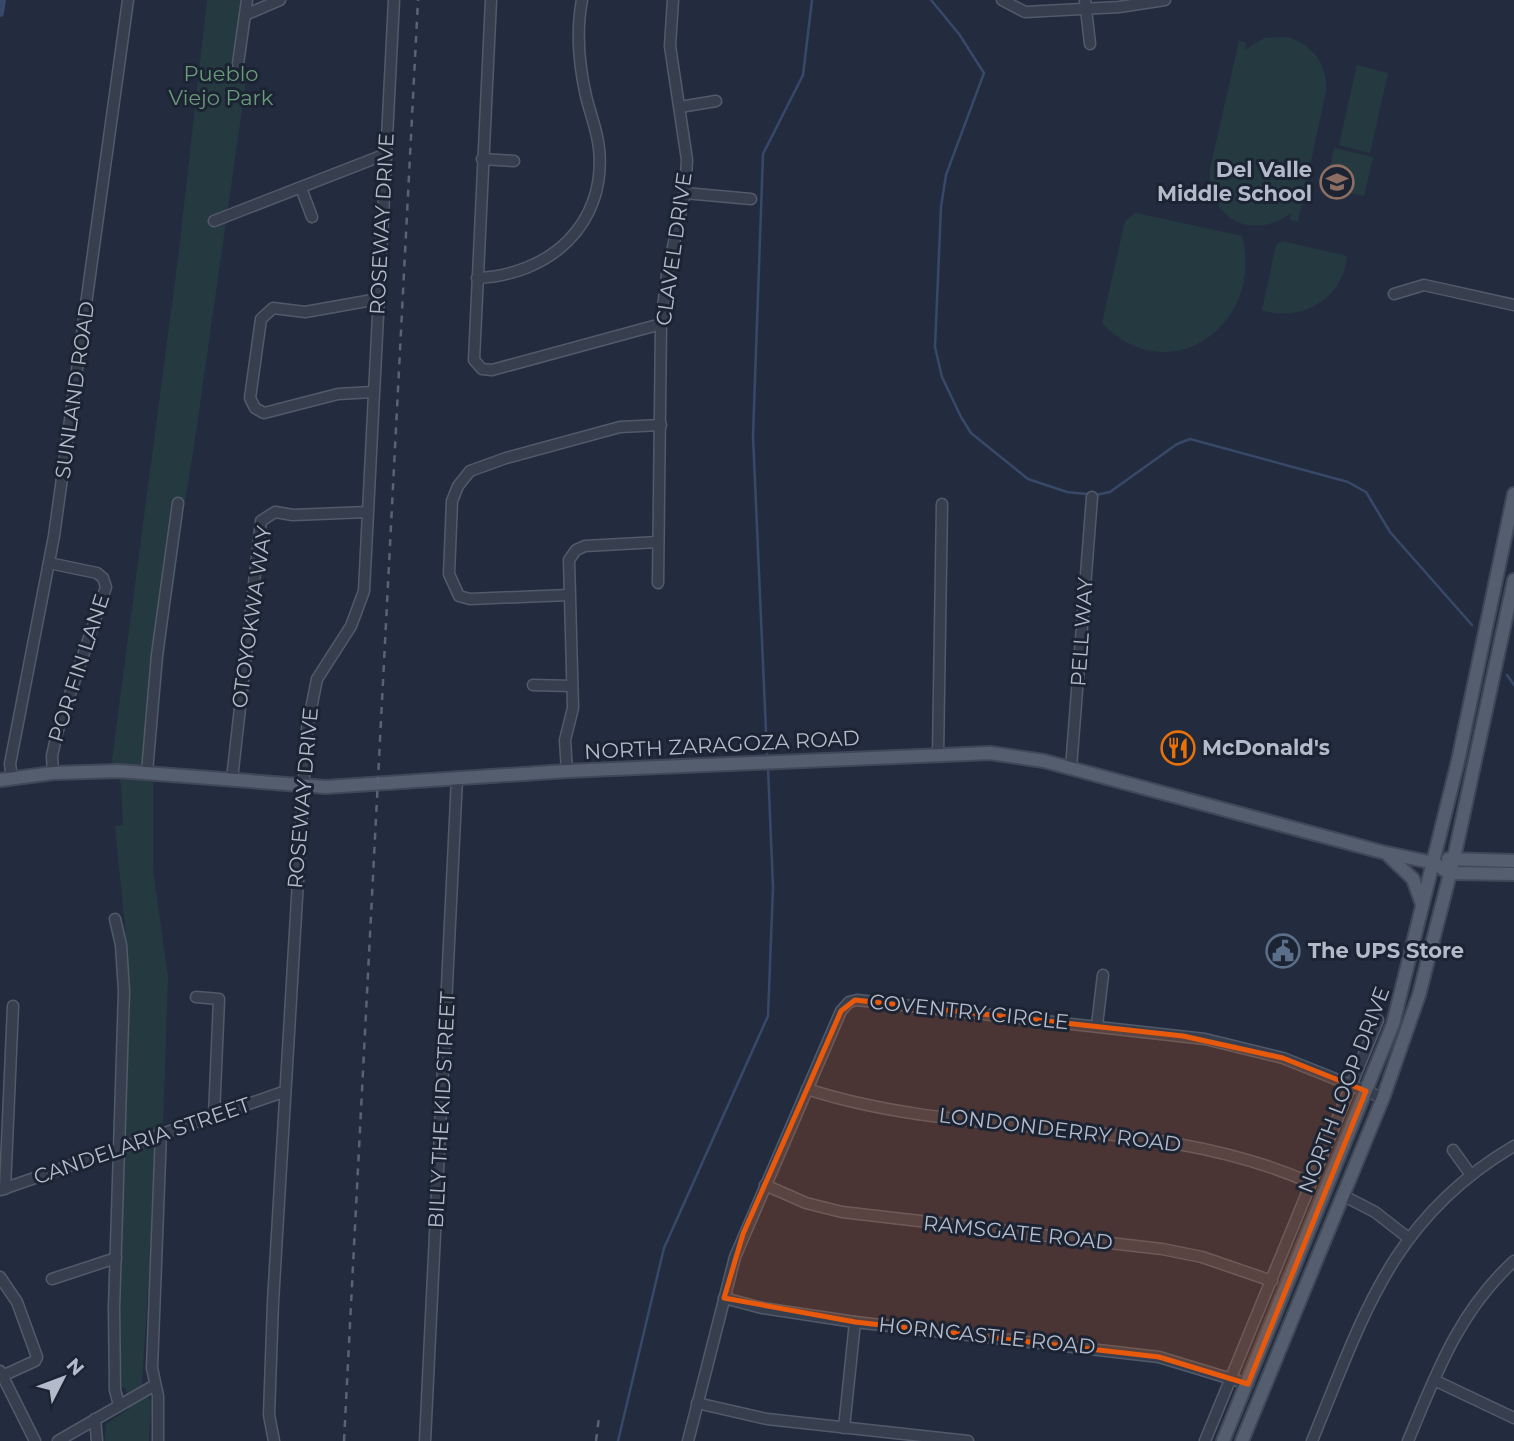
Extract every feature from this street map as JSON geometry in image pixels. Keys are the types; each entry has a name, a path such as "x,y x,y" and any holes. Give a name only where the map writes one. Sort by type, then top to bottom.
{"main road":[{"name":"NORTH LOOP DRIVE","path":"1223,1441 1393,1024 1434,863 1514,494"},
{"name":"NORTH LOOP DRIVE","path":"1242,1441 1383,1098 1419,995 1454,858 1514,580"},
{"path":"1474,680 1490,684"},
{"name":"NORTH ZARAGOZA ROAD","path":"6,779 53,773 147,772 326,787 567,771 938,754 1005,754 1071,768 1382,852 1434,863 1449,873"},
{"path":"1382,852 1413,879 1420,891 1423,908"},
{"name":"NORTH ZARAGOZA ROAD","path":"1434,863 1454,858 1514,861"},
{"path":"1449,873 1514,874"}],"street":[{"name":"SUNLAND ROAD","path":"6,779 49,563 128,0"},
{"path":"238,64 247,0"},
{"path":"245,15 280,0"},
{"name":"ROSEWAY DRIVE","path":"274,1441 269,1415 283,1092 301,785 313,690 326,662 351,626 362,600 394,0"},
{"path":"491,0 473,354 476,364 487,371 661,324"},
{"path":"477,278 504,277 545,260 572,238 591,205 600,166 597,137 580,56 582,0"},
{"name":"CLAVEL DRIVE","path":"658,583 661,324 667,274 685,193 687,160 670,46 673,0"},
{"path":"1002,0 1025,12 1165,0"},
{"path":"1085,5 1090,44"},
{"path":"680,107 716,101"},
{"path":"214,221 386,154"},
{"path":"482,159 514,161"},
{"path":"301,188 312,217"},
{"path":"685,193 751,199"},
{"path":"1394,294 1424,285 1514,305"},
{"path":"373,392 338,394 264,413 254,408 250,398 260,329 266,312 274,308 305,312 378,299"},
{"path":"568,595 470,599 460,596 449,574 452,501 458,486 470,471 506,458 620,427 661,425"},
{"name":"PELL WAY","path":"1071,768 1092,496"},
{"path":"147,772 157,655 178,503"},
{"path":"938,754 942,504"},
{"name":"OTOYOKWA WAY","path":"232,779 261,521 275,512 293,515 367,512"},
{"path":"567,771 565,746 573,708 569,560 582,547 659,542"},
{"name":"POR FIN LANE","path":"49,563 97,573 103,578 106,587 57,733 52,757 53,773"},
{"path":"533,685 572,686"},
{"name":"BILLY THE KID STREET","path":"425,1441 457,778"},
{"path":"115,919 121,945 124,991 116,1258 115,1380 119,1405"},
{"path":"1097,1026 1103,975"},
{"path":"196,996 219,999 214,1116"},
{"name":"COVENTRY CIRCLE","path":"689,1436 735,1257 841,1011 855,1000 1183,1036 1250,1049 1304,1066 1383,1098"},
{"path":"3,1189 13,1006"},
{"path":"1205,1441 1378,1020"},
{"name":"LONDONDERRY ROAD","path":"807,1089 879,1109 1090,1132 1210,1149 1250,1160 1311,1183"},
{"name":"CANDELARIA STREET","path":"3,1189 283,1092"},
{"path":"158,1441 152,1368 161,1133"},
{"path":"1312,1441 1367,1305 1408,1237 1471,1175 1514,1146"},
{"path":"1453,1150 1471,1175"},
{"name":"RAMSGATE ROAD","path":"765,1185 806,1203 842,1212 1162,1249 1202,1257 1272,1281"},
{"path":"1344,1196 1376,1212 1408,1237"},
{"path":"52,1279 116,1258"},
{"path":"1408,1441 1466,1315 1514,1261"},
{"path":"0,1277 17,1302 37,1357 35,1361 1,1373 35,1441"},
{"name":"HORNCASTLE ROAD","path":"724,1298 795,1314 855,1322 1139,1353 1174,1360 1248,1384"},
{"path":"844,1428 855,1322"},
{"path":"1434,1380 1514,1417"},
{"path":"58,1441 155,1385"},
{"path":"697,1403 766,1419 968,1441"},
{"path":"95,1419 97,1441"}],"highlighted area":[{"path":"855,1000 1183,1036 1283,1058 1366,1091 1248,1384 1159,1357 855,1322 724,1298 743,1234 841,1011"}],"green space":[{"name":"Pueblo Viejo Park","path":"207,0 242,0 245,88 174,569 153,760 153,869 168,978 163,1123 157,1126 152,1144 157,1149 142,1382 151,1403 149,1441 105,1441 106,1424 129,1409 126,1388 120,1387 119,1337 128,970 115,826 123,825 121,784 112,760 179,251"},
{"path":"1287,37 1304,45 1317,57 1324,72 1326,91 1298,222 1290,220 1291,213 1276,221 1247,225 1234,220 1215,201 1210,169 1239,41 1246,43 1245,50 1264,38"},
{"path":"1357,65 1388,73 1370,153 1339,145"},
{"path":"1334,148 1373,157 1364,196 1325,188"},
{"path":"1136,213 1242,236 1245,268 1239,297 1225,321 1206,339 1182,350 1155,351 1128,343 1102,323 1125,221"},
{"path":"1282,241 1347,256 1338,284 1318,304 1305,310 1277,313 1262,310 1276,245"}],"waterway":[{"path":"0,13 2,0"},
{"path":"767,755 753,436 763,154 803,75 812,0"},
{"path":"931,0 959,34 984,73 946,175 941,207 935,347 942,377 971,433 1028,479 1067,492 1096,495 1110,492 1177,444 1190,439 1348,482 1366,492 1390,532 1472,625"},
{"path":"1507,675 1514,685"},
{"path":"618,1441 664,1248 768,1016 773,887 768,768"}],"railway":[{"path":"344,1441 418,0"},
{"path":"596,1441 599,1417"}],"place":[{"name":"Del Valle Middle School","path":"1337,182"},
{"name":"McDonald's","path":"1178,748"},
{"name":"The UPS Store","path":"1283,951"}]}
